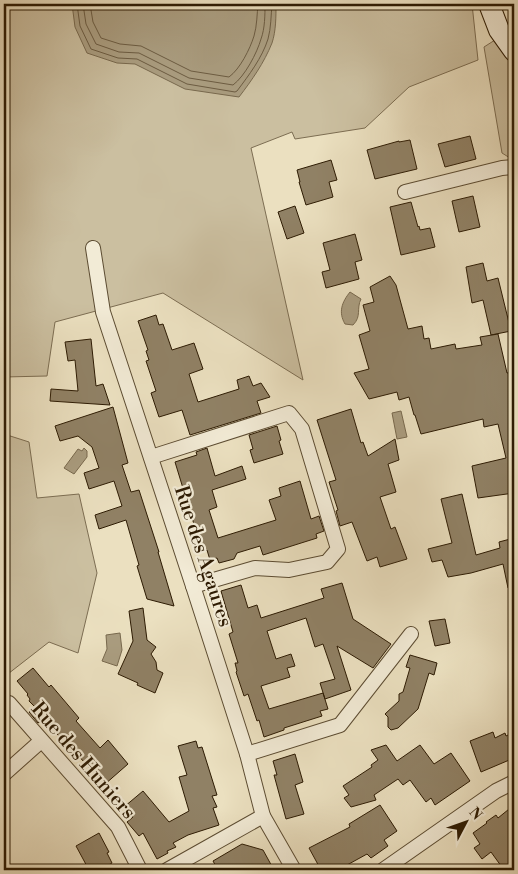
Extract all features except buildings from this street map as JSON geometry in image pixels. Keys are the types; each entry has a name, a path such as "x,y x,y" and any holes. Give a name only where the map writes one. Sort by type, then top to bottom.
{"street":[{"path":"489,4 499,30 514,51"},
{"path":"405,192 502,168 514,167 514,172"},
{"name":"Rue des Agaures","path":"93,248 103,312 247,754 264,816 294,870"},
{"path":"151,457 288,414 302,429 338,550 327,562 289,570 255,568 193,586"},
{"path":"247,754 340,725 411,634"},
{"name":"Rue des Huniers","path":"9,703 118,827 140,870"},
{"path":"4,774 41,740"},
{"path":"383,870 496,791 514,782"},
{"path":"167,870 264,816"}],"shaded area":[{"path":"4,4 472,4 478,60 409,87 365,128 295,139 292,132 251,148 303,380 163,293 55,322 47,376 4,377"},
{"path":"495,40 514,67 514,157 510,158 502,153 484,47"},
{"path":"4,434 29,442 37,498 79,494 97,573 78,653 49,642 4,677"}],"water":[{"path":"72,4 276,4 275,29 272,43 265,57 239,97 185,89 135,64 117,63 87,53 75,27"},
{"path":"350,292 361,299 357,319 353,325 345,324 341,311 343,303"},
{"path":"401,411 407,437 397,439 392,413"},
{"path":"84,448 87,451 87,457 74,474 64,468 78,449 82,451"},
{"path":"120,633 122,650 117,666 102,661 107,649 106,635"}]}
